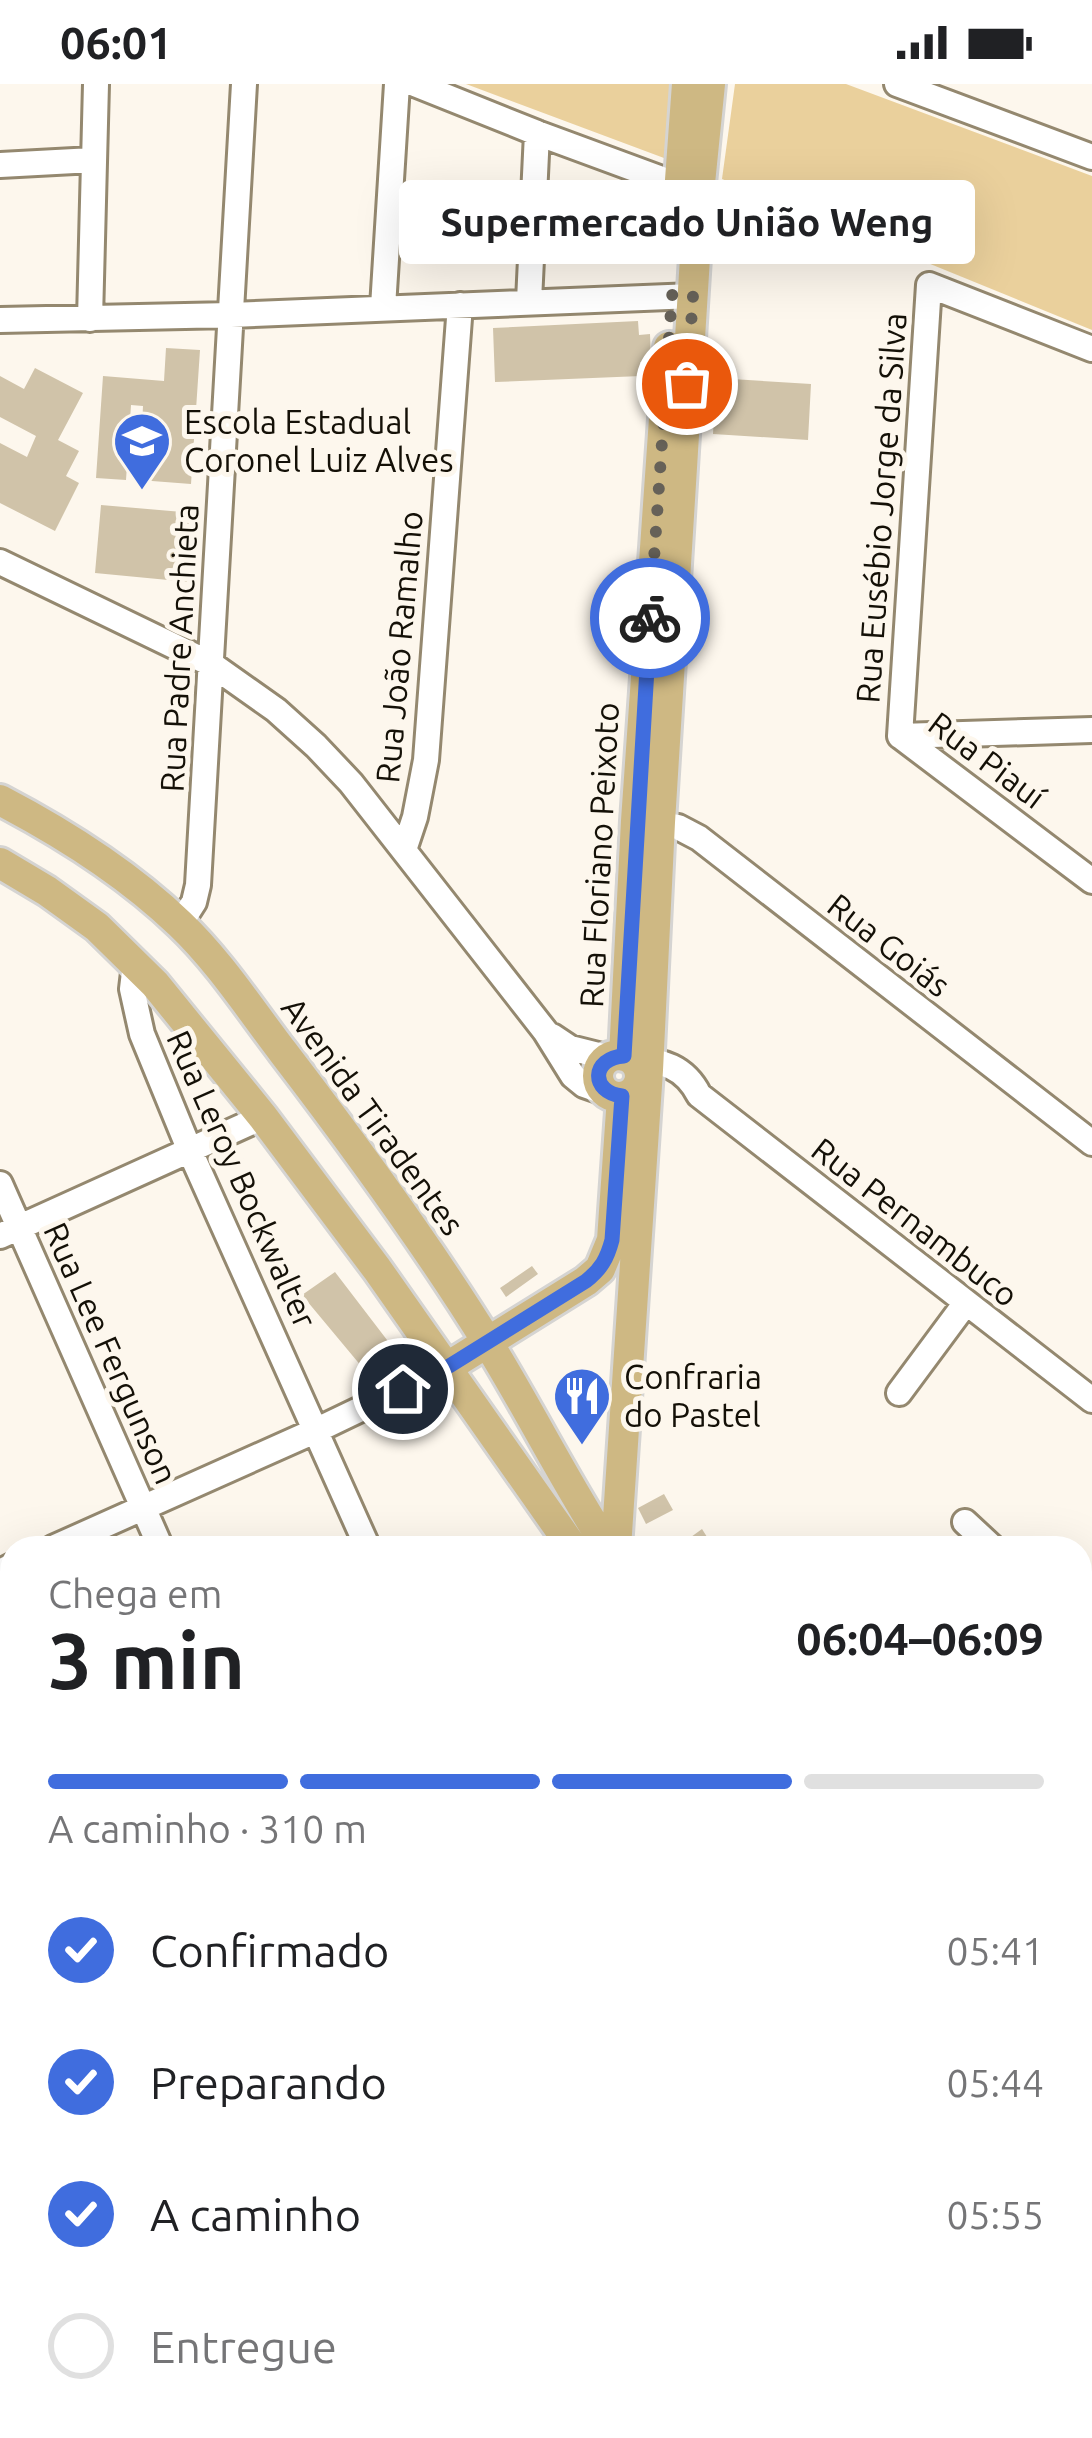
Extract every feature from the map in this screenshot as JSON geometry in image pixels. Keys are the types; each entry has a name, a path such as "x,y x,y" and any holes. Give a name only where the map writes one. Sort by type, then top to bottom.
{"main road":[{"name":"Rua Floriano Peixoto","path":"600,1269 612,1240 648,821 689,189 687,84"},
{"name":"Rua Floriano Peixoto","path":"689,189 710,84"},
{"name":"Avenida Tiradentes","path":"0,800 106,863 201,946 419,1239 488,1343 574,1496 603,1536"},
{"path":"0,862 97,927 135,964 263,1117 565,1536"},
{"name":"Rua Floriano Peixoto","path":"613,1536 631,1292 628,1075"},
{"path":"446,1368 600,1269 631,1292"}],"street":[{"path":"90,319 96,84"},
{"name":"Rua Padre Anchieta","path":"180,924 199,885 244,84"},
{"path":"383,307 397,84"},
{"path":"415,84 689,189"},
{"path":"897,84 929,90 1092,157"},
{"path":"529,302 537,133"},
{"path":"0,165 93,160"},
{"name":"Rua Eusébio Jorge da Silva","path":"900,736 929,285 1092,349"},
{"path":"0,320 682,296"},
{"name":"Rua João Ramalho","path":"404,850 416,817 426,760 460,305"},
{"path":"0,562 211,664 276,710 350,783 544,1031 573,1076 584,1085 628,1075"},
{"path":"900,736 1092,730"},
{"name":"Rua Piauí","path":"900,736 1092,881"},
{"name":"Rua Goiás","path":"648,821 678,827 699,838 1092,1143"},
{"name":"Rua Leroy Bockwalter","path":"135,964 132,989 142,1034 363,1536"},
{"name":"Rua Pernambuco","path":"544,1031 628,1075 699,1095 1092,1400"},
{"path":"10,1232 263,1117"},
{"name":"Rua Lee Fergunson","path":"0,1184 10,1232 156,1536"},
{"path":"899,1393 965,1304"},
{"path":"79,1536 446,1368"},
{"path":"965,1522 980,1536"}],"shaded area":[{"path":"466,84 680,84 672,161"},
{"path":"735,84 846,84 1092,176 1092,330 722,179"}],"building":[{"path":"566,200 579,201 579,208 605,209 606,202 619,202 617,259 604,258 605,251 578,250 578,257 565,257"},
{"path":"638,321 639,335 650,334 651,361 640,362 641,376 495,382 493,328"},
{"path":"166,348 200,350 191,484 139,480 143,406 131,405 126,480 96,478 103,376 164,381"},
{"path":"35,368 83,393 58,440 79,451 66,476 79,483 55,531 0,503 0,443 27,457 36,436 0,417 0,376 24,389"},
{"path":"716,378 811,384 808,440 713,434"},
{"path":"101,505 194,513 189,582 95,573"},
{"path":"532,1266 538,1274 506,1297 500,1288"},
{"path":"335,1272 397,1353 367,1373 302,1295"},
{"path":"436,1398 444,1406 411,1424 405,1413"},
{"path":"664,1494 673,1510 646,1524 638,1508"}],"way so far":[{"path":"650,618 672,295 693,296 687,384"}],"place":[{"name":"Supermercado União Weng","path":"687,384"},
{"name":"Escola Estadual Coronel Luiz Alves","path":"142,492"},
{"name":"Confraria do Pastel","path":"582,1447"}],"route":[{"path":"403,1389 446,1368 586,1281 608,1256 622,1096 607,1093 598,1074 604,1062 624,1056 650,618"}]}
